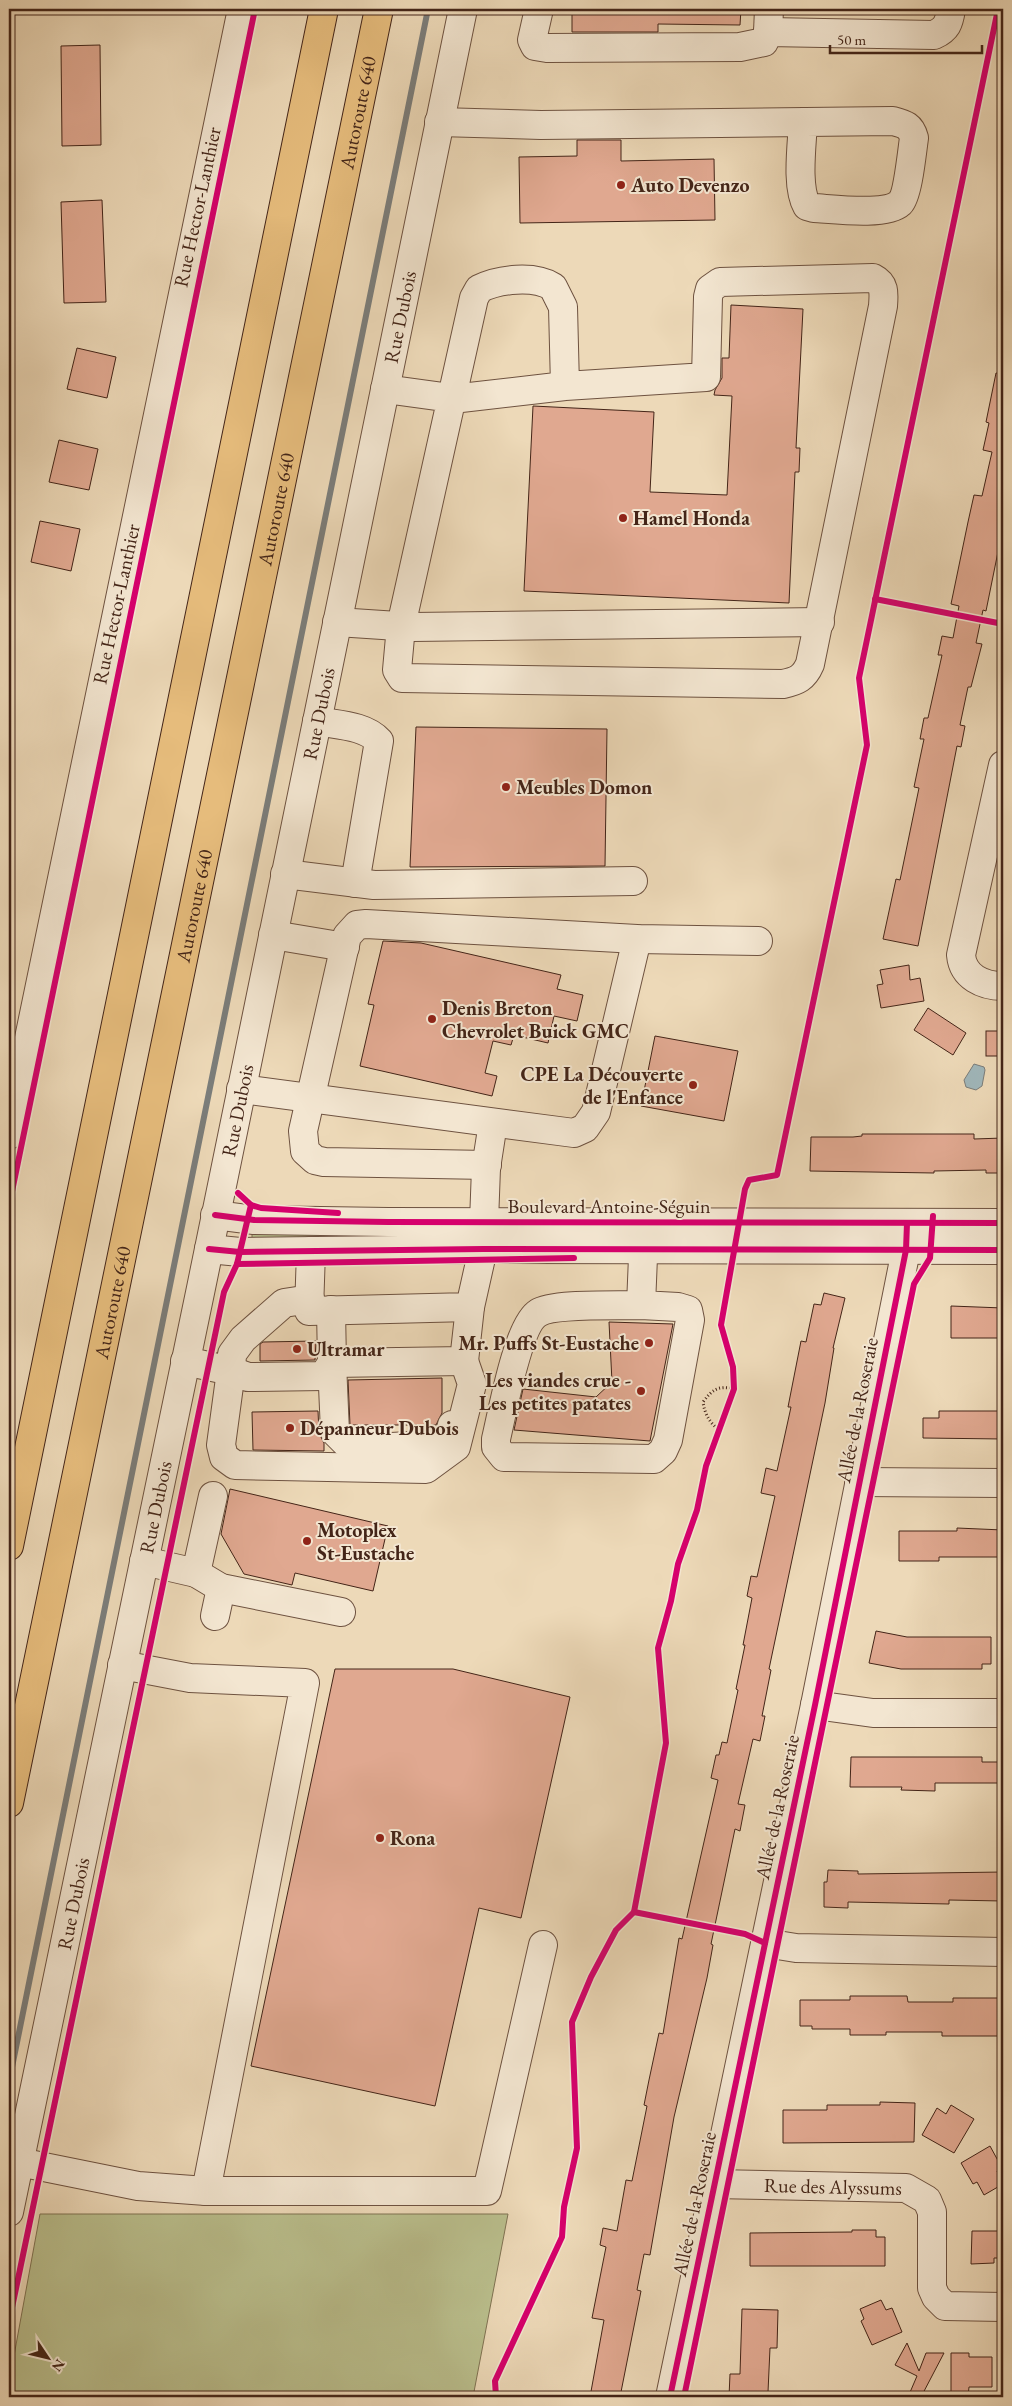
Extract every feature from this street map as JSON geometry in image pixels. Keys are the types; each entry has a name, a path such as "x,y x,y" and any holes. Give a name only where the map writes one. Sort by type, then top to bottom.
{"highway":[{"path":"9,1546 324,9"},
{"name":"Autoroute 640","path":"9,1803 379,9"}],"street":[{"name":"Rue Hector-Lanthier","path":"9,1135 242,9"},
{"name":"Rue Dubois","path":"9,2212 209,1249 463,9"},
{"path":"539,9 532,40 535,46 547,48 740,47 764,42 769,20 934,35 944,30 949,22 951,9"},
{"path":"439,122 533,125 803,122 893,121 907,125 912,130 914,138 904,193 900,203 878,210 814,208 807,206 803,199 802,188 803,122"},
{"path":"385,390 451,398 483,397 565,386 706,377 708,297 710,289 720,282 873,278 880,282 884,290 884,306 820,622 806,673 794,681 783,684 402,678 397,670 401,626 451,398 474,298 479,289 486,285 510,281 546,283 559,296 563,307 565,386"},
{"path":"337,622 401,626 820,622"},
{"path":"317,721 364,730 373,734 379,741 355,883"},
{"path":"1003,765 960,955 964,966 977,980 992,986 1003,986"},
{"path":"285,874 355,883 428,885 633,881"},
{"path":"487,1165 315,1160 305,1151 303,1142 310,1098 344,948 347,936 357,926 366,924 637,939 758,942"},
{"path":"273,935 344,948"},
{"path":"241,1089 574,1133 585,1128 596,1112 637,939"},
{"path":"311,1251 332,1363 335,1432 345,1442 359,1449 441,1444 450,1433 453,1422 453,1383 464,1361 470,1307 483,1249 487,1165 493,1123"},
{"name":"Boulevard Antoine-Séguin","path":"215,1216 273,1220 485,1222 1003,1223"},
{"path":"641,1305 645,1222"},
{"name":"Allée de la Roseraie","path":"670,2397 815,1705 906,1250 907,1223"},
{"path":"209,1249 240,1252 483,1249 1003,1250"},
{"path":"464,1361 472,1384 456,1447 426,1469 235,1466 224,1457 221,1445 232,1354 243,1339 284,1303 470,1307"},
{"path":"641,1305 678,1307 688,1310 690,1320 668,1440 663,1451 654,1459 504,1457 496,1447 496,1439 509,1381 529,1321 538,1312 554,1308 641,1305"},
{"path":"185,1361 231,1370 248,1377 322,1376 332,1363"},
{"path":"332,1363 464,1361"},
{"path":"859,1482 1003,1483"},
{"path":"196,1574 213,1496"},
{"path":"144,1561 196,1574 221,1588 341,1612"},
{"path":"215,1616 221,1588"},
{"path":"122,1665 190,1678 305,1683 206,2191"},
{"path":"815,1705 873,1713 1003,1713"},
{"path":"765,1943 796,1948 1003,1952"},
{"path":"19,2162 138,2186 206,2191 486,2192 543,1945"},
{"name":"Rue des Alyssums","path":"714,2184 906,2188 928,2200 932,2212 932,2288 936,2297 945,2306 1003,2307"}],"path":[{"path":"731,1398 734,1389 733,1382"},
{"path":"716,1440 721,1428 708,1418 703,1402 712,1390 723,1386 734,1389"}],"green space":[{"path":"252,1230 452,1230 451,1242 252,1242"},
{"path":"40,2214 508,2214 473,2397 9,2397 9,2383"}],"water":[{"path":"974,1064 984,1067 985,1070 982,1086 976,1090 966,1087 964,1080"}],"building":[{"path":"572,9 741,9 740,25 658,24 658,32 572,32"},
{"path":"100,45 101,145 62,146 61,46"},
{"path":"577,140 621,140 621,161 714,159 715,220 520,223 519,157 577,156"},
{"path":"102,200 106,302 64,303 61,202"},
{"path":"731,305 803,309 796,448 800,448 799,472 795,472 789,603 524,591 533,406 654,412 650,492 727,495 732,396 714,395 722,378 722,358 729,358"},
{"path":"77,348 116,357 107,398 67,389"},
{"path":"996,373 1003,374 1003,527 986,611 983,610 976,643 982,644 971,687 968,687 960,725 965,726 961,747 957,746 918,946 883,939 896,879 900,880 919,788 914,787 924,739 920,739 924,718 928,718 942,655 938,655 942,636 953,638 959,606 951,604 968,522 974,495 982,496 992,452 983,450 989,423 986,422"},
{"path":"59,440 98,449 89,490 49,482"},
{"path":"40,521 80,529 71,571 31,562"},
{"path":"416,727 607,729 605,866 410,867"},
{"path":"383,941 421,943 561,975 557,989 583,995 577,1021 554,1016 548,1043 514,1035 511,1045 493,1041 485,1073 497,1076 492,1096 360,1066 374,1005 368,1004"},
{"path":"909,965 910,980 920,978 924,1001 881,1008 877,985 883,984 880,970"},
{"path":"928,1008 966,1033 953,1055 914,1030"},
{"path":"986,1031 1003,1031 1003,1056 986,1056"},
{"path":"655,1036 738,1051 724,1121 641,1106"},
{"path":"862,1134 974,1134 974,1139 1003,1138 1003,1173 986,1173 986,1170 934,1171 934,1173 810,1171 811,1137 853,1137 862,1136"},
{"path":"824,1293 845,1298 833,1348 825,1403 769,1669 771,1670 762,1716 765,1716 760,1741 753,1739 738,1804 745,1805 740,1831 735,1829 711,1944 713,1945 707,1978 674,2117 650,2255 644,2254 637,2290 641,2291 620,2397 590,2397 604,2320 592,2318 606,2247 600,2245 603,2228 617,2231 626,2180 632,2181 647,2106 644,2105 659,2033 663,2034 679,1938 682,1939 718,1780 711,1778 716,1755 719,1755 722,1742 727,1743 738,1690 736,1689 752,1598 747,1596 751,1576 757,1577 775,1496 761,1493 766,1468 777,1471 791,1407 788,1407 801,1341 806,1342 814,1304 821,1305"},
{"path":"951,1306 1003,1308 1003,1338 951,1338"},
{"path":"609,1322 673,1324 650,1441 514,1430 523,1389 596,1397 612,1382"},
{"path":"316,1341 315,1360 260,1361 260,1344 263,1342"},
{"path":"442,1378 442,1413 436,1425 350,1425 348,1380"},
{"path":"318,1411 319,1433 324,1443 324,1451 253,1450 252,1412"},
{"path":"939,1411 1003,1411 1003,1439 923,1438 923,1418 939,1418"},
{"path":"230,1489 388,1526 373,1591 295,1573 292,1585 244,1574 221,1534"},
{"path":"957,1528 1003,1530 1003,1557 939,1557 939,1561 899,1561 899,1531 957,1531"},
{"path":"876,1631 907,1637 991,1637 991,1664 982,1664 982,1669 901,1669 869,1663"},
{"path":"335,1669 453,1669 570,1697 521,1918 479,1908 435,2106 251,2066"},
{"path":"851,1757 982,1757 982,1762 1003,1762 1003,1783 935,1783 935,1791 901,1790 902,1787 850,1787"},
{"path":"828,1870 858,1871 858,1874 1003,1872 1003,1901 949,1900 949,1904 848,1902 848,1908 824,1907 824,1882 827,1882"},
{"path":"850,1996 907,1996 908,2002 953,2002 953,1998 1003,1998 1003,2036 942,2036 942,2032 886,2032 886,2035 850,2035 850,2029 812,2029 812,2026 800,2026 800,2000 850,2000"},
{"path":"880,2102 915,2103 914,2142 783,2143 783,2110 827,2110 827,2105 880,2105"},
{"path":"951,2105 974,2119 954,2153 922,2135 937,2108 946,2114"},
{"path":"990,2146 1002,2168 997,2171 1003,2184 984,2195 977,2182 973,2184 961,2163"},
{"path":"852,2230 876,2230 876,2237 885,2237 885,2266 750,2266 750,2233 852,2232"},
{"path":"972,2231 1003,2231 1003,2258 994,2258 994,2263 971,2264"},
{"path":"881,2300 886,2310 892,2308 902,2332 872,2345 861,2321 864,2319 860,2309"},
{"path":"742,2309 778,2310 777,2348 770,2348 768,2392 761,2392 761,2397 729,2397 730,2374 740,2374"},
{"path":"907,2343 919,2371 926,2353 944,2353 921,2397 908,2397 917,2376 895,2365"},
{"path":"951,2353 969,2353 969,2357 992,2357 992,2387 969,2387 968,2397 951,2397"}],"waterway":[{"path":"9,2082 428,9"}],"cycle path":[{"path":"9,1206 255,9"},
{"path":"496,2397 495,2381 562,2237 564,2207 577,2148 572,2022 591,1977 616,1930 634,1912 666,1743 658,1648 671,1601 678,1564 697,1510 706,1466 734,1389 733,1367 721,1325 745,1189 749,1180 777,1175 867,745 859,678 998,9"},
{"path":"875,599 1003,624"},
{"path":"238,1193 251,1205 261,1208 338,1213"},
{"path":"9,2322 224,1292 237,1264 251,1205"},
{"path":"215,1215 254,1220 388,1222 1003,1223"},
{"path":"684,2397 914,1284 930,1258 933,1216"},
{"path":"670,2397 815,1705 906,1250 907,1223"},
{"path":"209,1249 240,1252 483,1249 1003,1250"},
{"path":"237,1264 574,1258"},
{"path":"634,1912 745,1934 765,1943"}],"place":[{"name":"Auto Devenzo","path":"621,185"},
{"name":"Hamel Honda","path":"623,518"},
{"name":"Meubles Domon","path":"506,787"},
{"name":"Denis Breton Chevrolet Buick GMC","path":"432,1019"},
{"name":"CPE La Découverte de l'Enfance","path":"693,1085"},
{"name":"Mr. Puffs St-Eustache","path":"649,1343"},
{"name":"Ultramar","path":"297,1349"},
{"name":"Les viandes crue - Les petites patates","path":"641,1391"},
{"name":"Dépanneur Dubois","path":"290,1428"},
{"name":"Motoplex St-Eustache","path":"307,1541"},
{"name":"Rona","path":"380,1838"}]}
